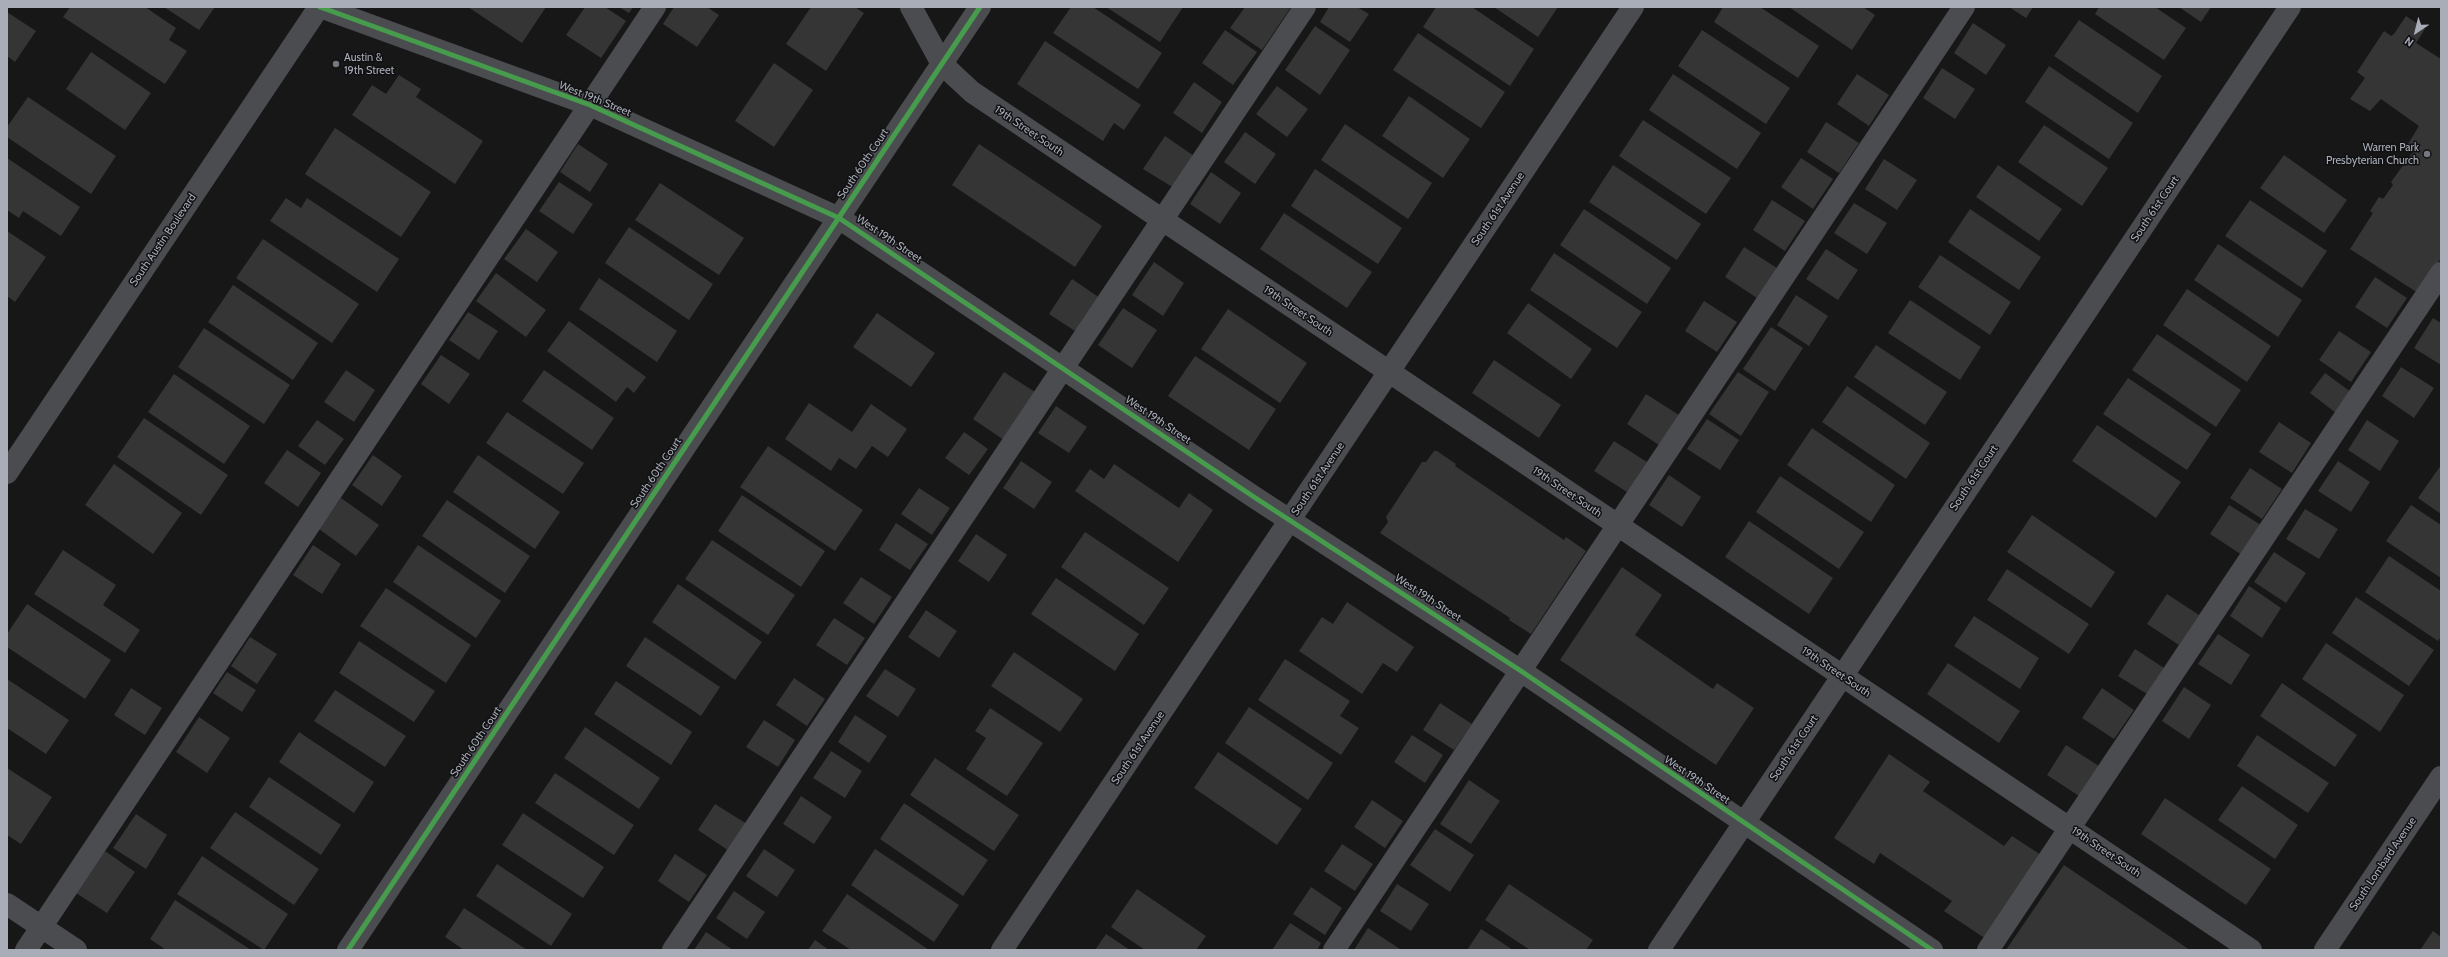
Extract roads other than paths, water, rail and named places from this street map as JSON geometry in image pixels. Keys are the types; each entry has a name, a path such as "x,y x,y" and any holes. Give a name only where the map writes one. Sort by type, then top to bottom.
{"street":[{"name":"West 19th Street","path":"319,7 590,105 839,218 1290,520 1521,671 1743,824 1932,950"},
{"name":"South Austin Boulevard","path":"7,473 319,7"},
{"path":"26,950 655,7"},
{"name":"19th Street South","path":"912,7 942,64 972,92 2251,950"},
{"name":"South 60th Court","path":"348,950 980,7"},
{"path":"673,950 1304,7"},
{"name":"South 61st Avenue","path":"1002,950 1633,7"},
{"path":"1334,950 1964,7"},
{"name":"South 61st Court","path":"1659,950 2290,7"},
{"path":"1988,950 2441,273"},
{"name":"South Lombard Avenue","path":"2325,950 2441,777"},
{"path":"7,904 76,950"}],"place":[{"name":"Austin & 19th Street","path":"336,64"},
{"name":"Warren Park Presbyterian Church","path":"2427,154"}]}
